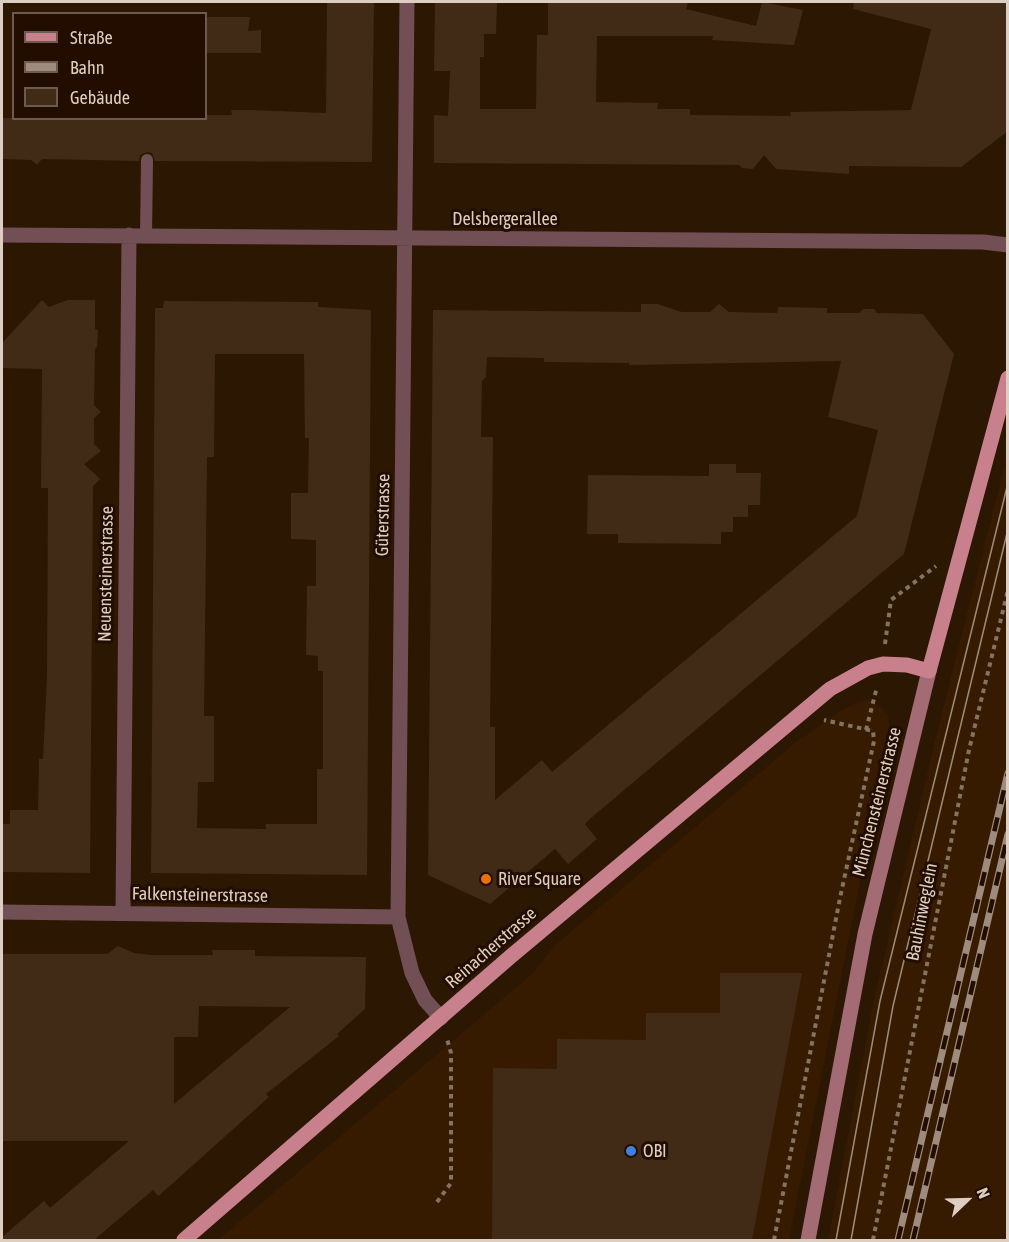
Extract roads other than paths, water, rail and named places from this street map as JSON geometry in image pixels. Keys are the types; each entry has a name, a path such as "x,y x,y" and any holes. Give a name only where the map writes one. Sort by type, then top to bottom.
{"main road":[{"name":"Münchensteinerstrasse","path":"808,1240 865,934 929,671 1008,378"},
{"name":"Reinacherstrasse","path":"183,1240 800,714 849,677 883,664 907,665 929,671"}],"street":[{"name":"Güterstrasse","path":"407,2 398,917 412,973 425,1000 441,1018"},
{"name":"Delsbergerallee","path":"2,235 971,242 1008,245"},
{"name":"Neuensteinerstrasse","path":"123,913 129,235"},
{"name":"Falkensteinerstrasse","path":"2,912 398,917"}],"lane":[{"path":"146,236 147,160"}],"tram line":[{"path":"836,1240 880,1001 1008,483"},
{"path":"851,1240 893,1006 1008,529"}],"railway":[{"path":"898,1240 1008,773"},
{"path":"913,1240 1008,834"}],"place":[{"name":"River Square","path":"486,879"},
{"name":"OBI","path":"631,1151"}]}
